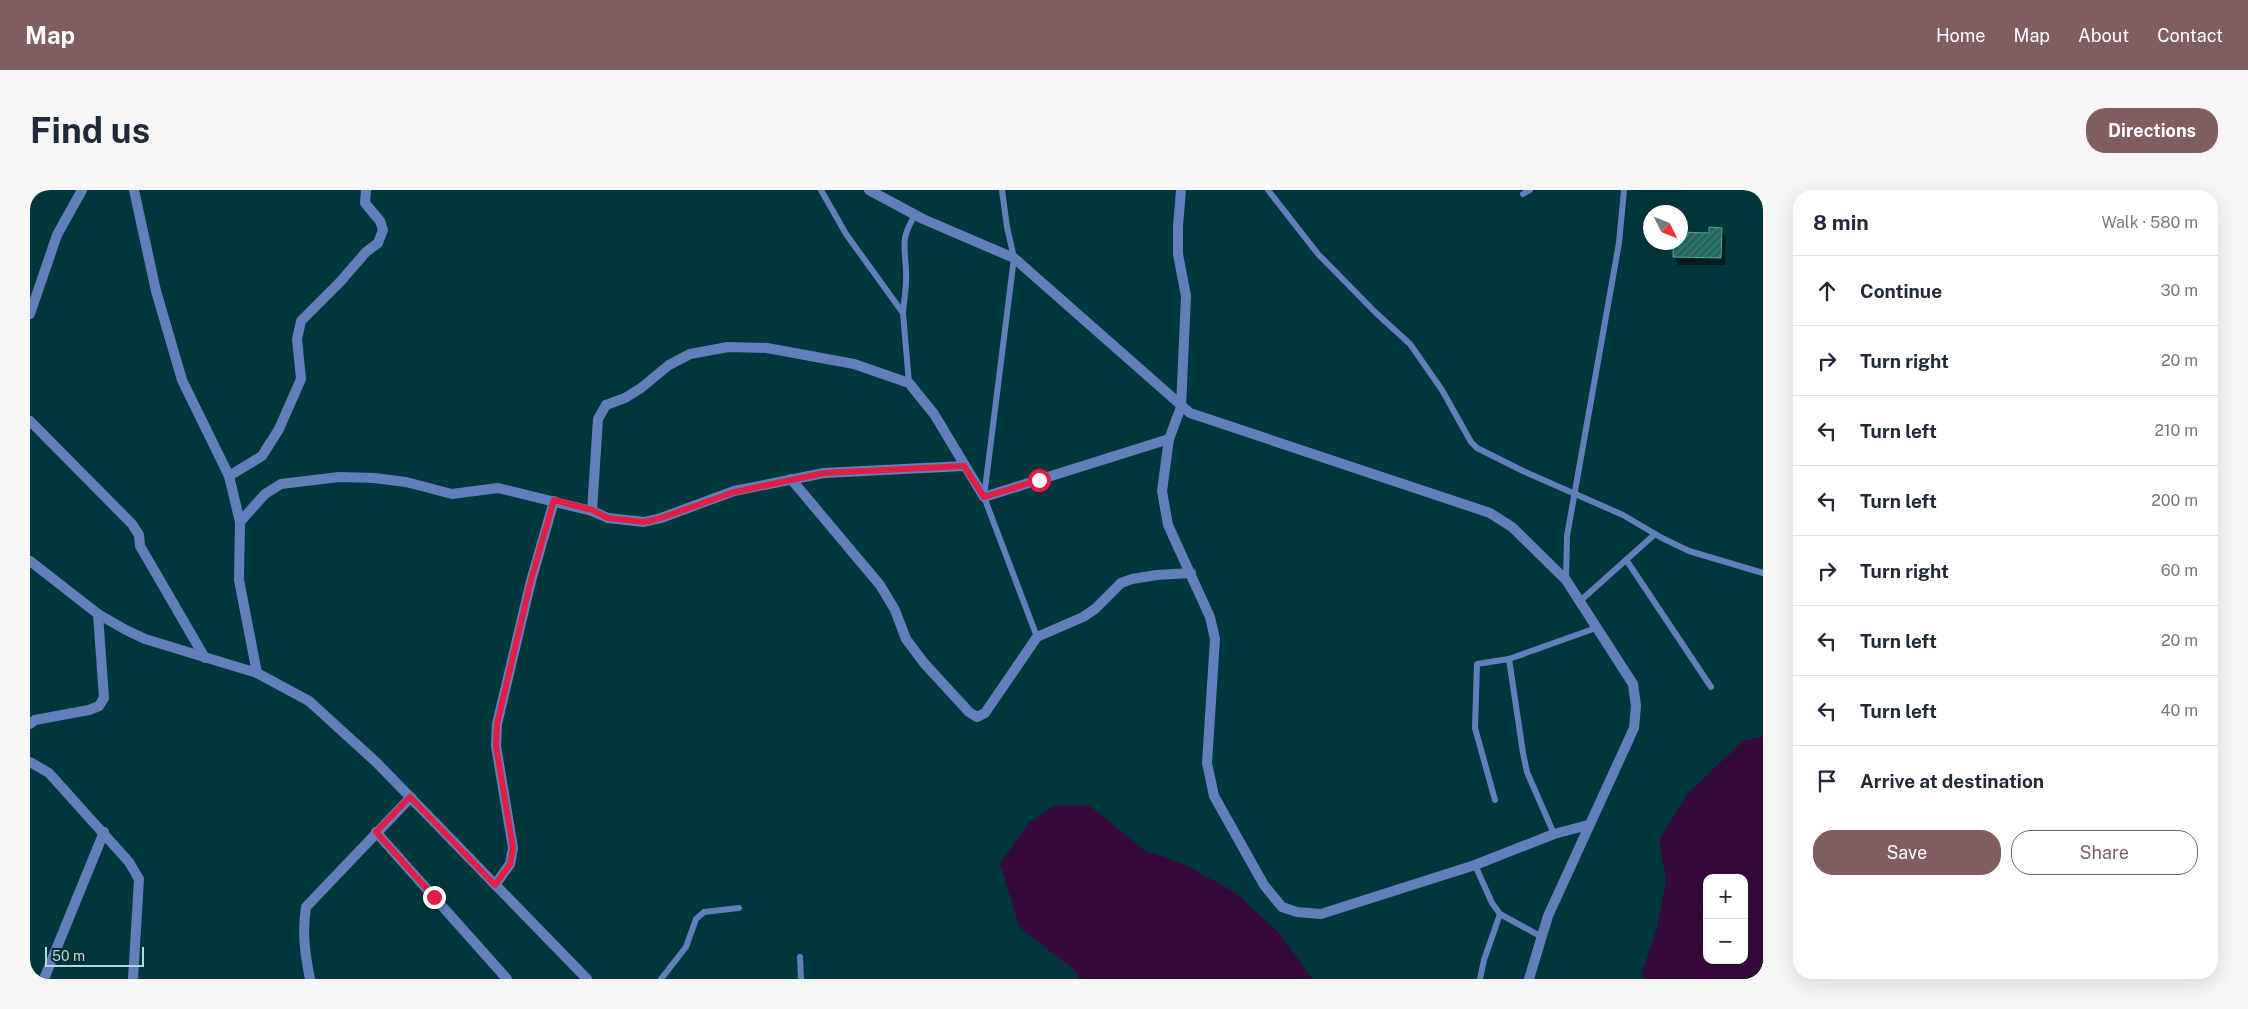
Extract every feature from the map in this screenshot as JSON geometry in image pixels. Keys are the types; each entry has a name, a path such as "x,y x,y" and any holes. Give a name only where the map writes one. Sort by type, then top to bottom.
{"street":[{"path":"30,314 57,236 82,190"},
{"path":"134,190 156,291 182,380 229,476 240,522 239,580 257,673"},
{"path":"229,476 262,456 279,429 301,379 297,339 301,321 340,282 366,252 378,244 383,230 380,221 365,203 366,190"},
{"path":"869,190 914,215 1014,258 1181,407 1202,418 1363,469 1490,513 1512,527 1566,580 1633,684 1636,706 1634,728 1548,916 1529,979"},
{"path":"1182,190 1178,226 1178,254 1186,296 1181,407 1170,439 1162,491 1168,525 1192,573 1210,617 1215,639 1208,763 1214,796 1264,885 1282,907 1297,912 1320,914 1475,865 1554,834 1588,825"},
{"path":"592,510 598,419 606,406 625,398 641,388 669,365 690,354 728,347 767,348 854,364 909,383 934,414 984,497 1170,439"},
{"path":"30,421 132,524 139,535 140,546 206,658"},
{"path":"240,522 265,494 281,484 339,477 374,478 406,482 452,494 498,488 592,510 608,518 644,522 661,518 734,492 824,473 964,466"},
{"path":"791,479 880,585 895,610 906,639 924,663 969,712 977,717 985,713 1037,637 1084,617 1096,609 1121,583 1132,579 1157,575 1192,573"},
{"path":"495,885 510,864 513,848 496,746 497,724 531,580 554,500"},
{"path":"30,561 98,614 145,639 257,673 309,701 377,763 587,979"},
{"path":"30,724 35,720 89,710 99,706 104,698 98,614"},
{"path":"30,762 49,773 104,832 129,862 139,879 133,979"},
{"path":"310,979 303,942 306,908 410,797"},
{"path":"44,979 104,832"},
{"path":"376,832 507,979"},
{"path":"30,976 34,979"}],"lane":[{"path":"821,190 846,234 903,313"},
{"path":"1002,190 1007,227 1014,258 984,497 1037,637"},
{"path":"1268,190 1318,254 1375,312 1410,344 1442,390 1471,442 1477,448 1523,472 1623,515 1689,551 1763,574"},
{"path":"1522,194 1530,190"},
{"path":"1566,580 1567,536 1619,243 1624,190"},
{"path":"909,383 903,313 906,278 904,240 906,230 914,215"},
{"path":"1579,602 1655,534"},
{"path":"1627,561 1711,687"},
{"path":"1495,800 1475,728 1476,669 1479,662 1509,659 1596,628"},
{"path":"1509,659 1522,753 1554,834"},
{"path":"1475,865 1492,903 1500,914 1542,937"},
{"path":"661,979 686,948 696,918 704,912 739,908"},
{"path":"1480,979 1484,960 1500,914"},
{"path":"800,957 801,979"}],"shaded area":[{"path":"1763,736 1763,979 1646,979 1641,975 1657,928 1666,881 1659,840 1688,793 1743,741"},
{"path":"1089,805 1144,850 1184,864 1237,894 1280,934 1312,979 1078,979 1077,972 1020,928 1000,864 1027,825 1053,806"}],"building":[{"path":"1709,227 1722,228 1721,258 1673,257 1673,250 1688,250 1688,232 1709,233"}],"route":[{"path":"434,897 376,832 410,797 495,885 510,864 513,848 496,746 497,724 531,580 554,500 592,510 608,518 644,522 661,518 734,492 824,473 964,466 984,497 1039,480"}]}
